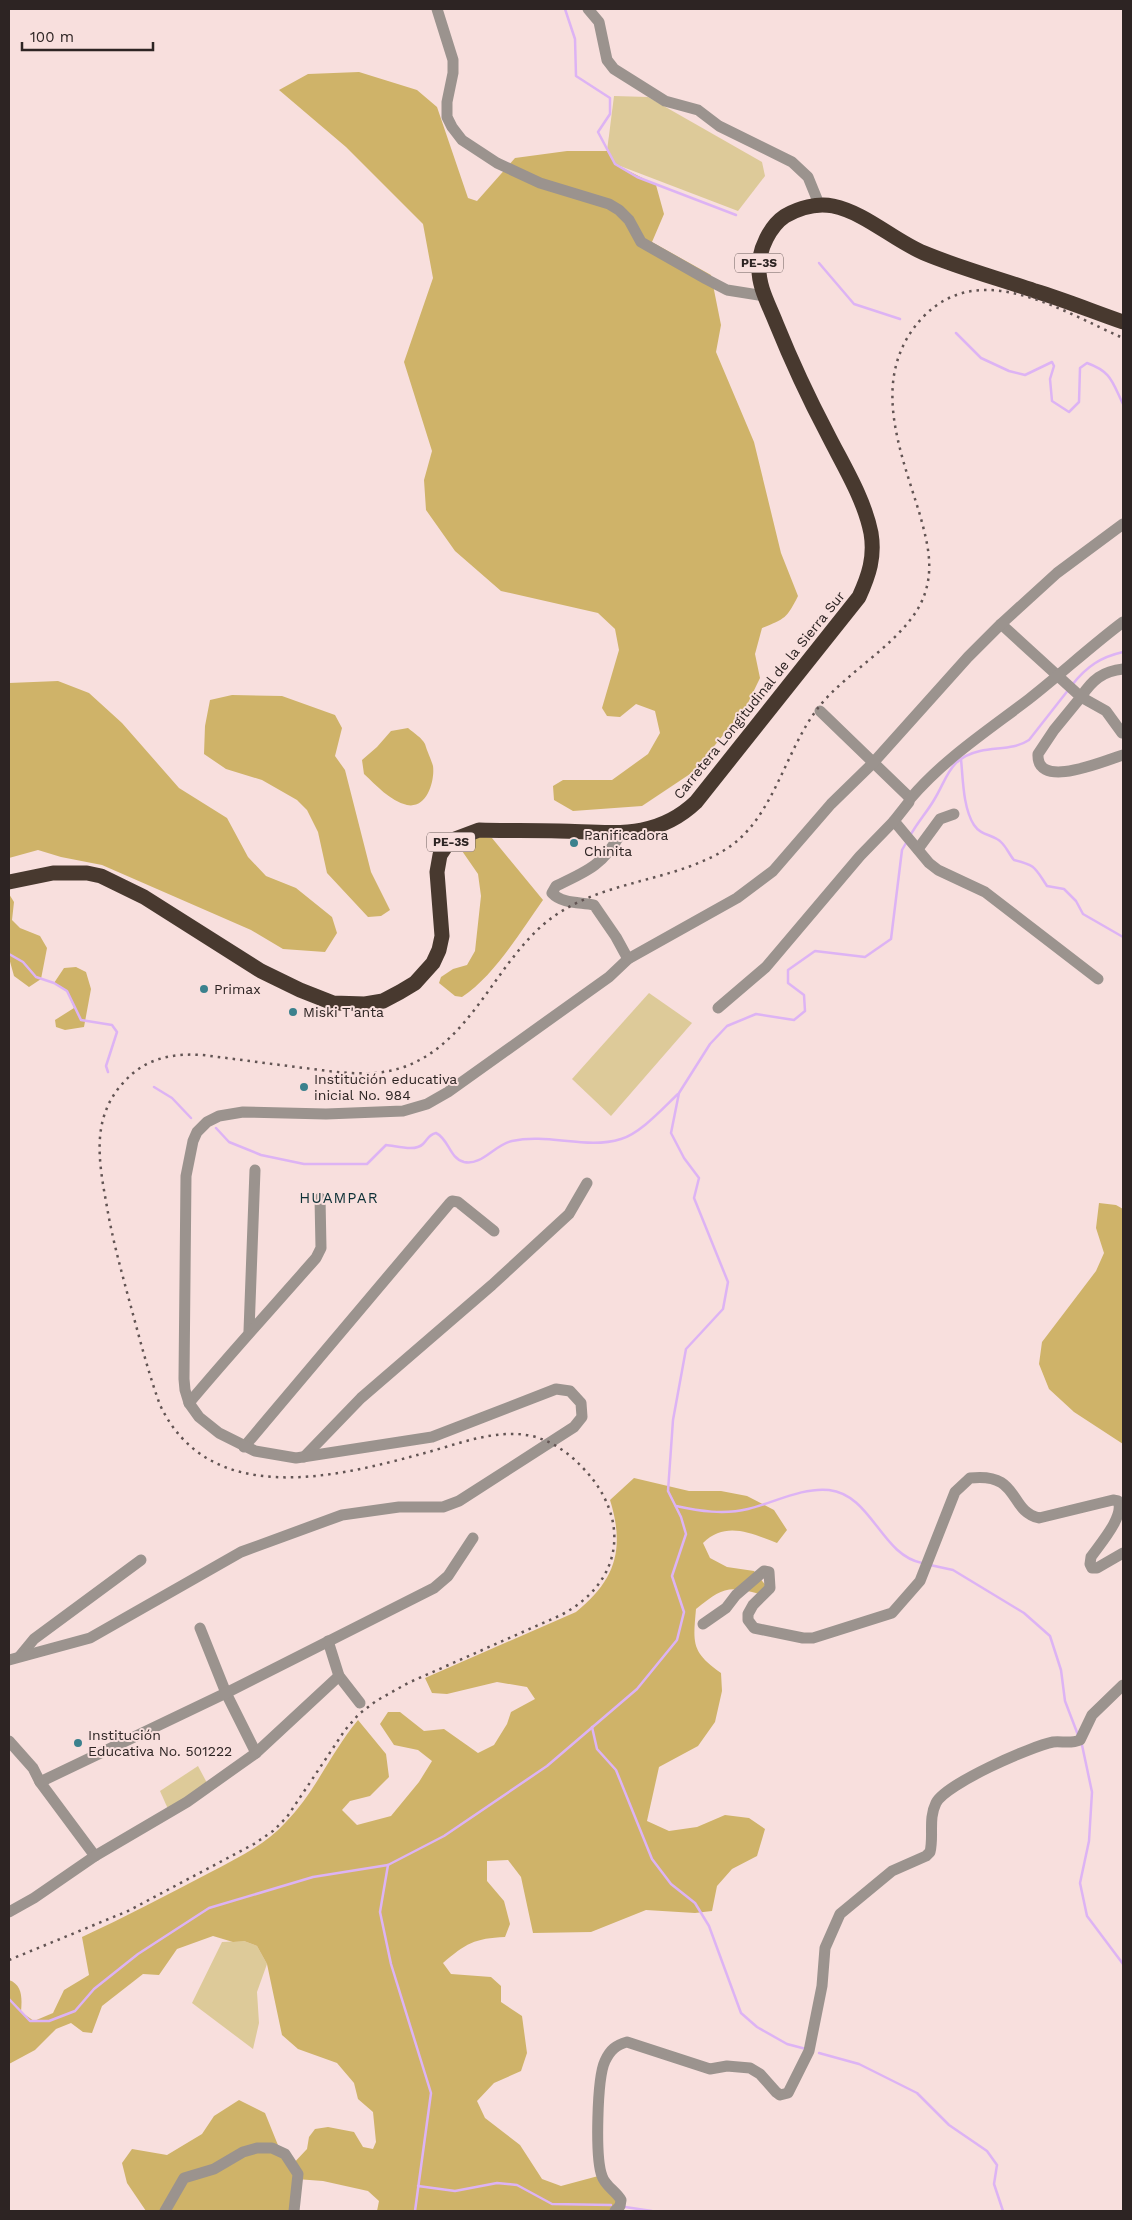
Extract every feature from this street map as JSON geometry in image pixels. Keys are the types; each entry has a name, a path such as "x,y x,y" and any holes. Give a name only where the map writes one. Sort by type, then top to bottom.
{"highway":[{"name":"Carretera Longitudinal de la Sierra Sur","path":"9,882 53,873 87,873 102,876 144,896 261,970 300,990 333,1003 365,1004 383,1000 415,983 436,956 442,936 438,864 446,846 467,833 479,830 621,833 648,829 682,814 696,802 859,597 870,572 873,551 871,533 860,499 811,403 765,296 759,267 762,248 782,218 792,212 818,204 845,210 921,252 953,265 1036,291 1123,322"}],"street":[{"path":"437,9 453,60 453,73 446,102 448,117 452,128 462,140 498,163 540,183 609,204 619,210 628,220 641,242 727,290 765,296"},
{"path":"588,9 599,22 610,66 665,101 698,110 719,126 792,162 808,177 818,204"},
{"path":"14,1658 90,1638 241,1552 342,1514 399,1507 443,1507 459,1501 574,1427 582,1417 581,1403 570,1391 556,1389 432,1438 304,1457 270,1455 244,1447 206,1423 189,1403 184,1378 186,1176 193,1141 207,1122 219,1116 243,1112 326,1114 403,1111 427,1104 448,1092 609,977 628,958 737,898 760,882 773,871 831,804 873,763 968,657 1001,624 1057,573 1123,524"},
{"path":"718,1008 766,967 860,856 897,824 910,799 924,782 971,741 1030,698 1123,622"},
{"path":"1001,624 1081,697 1106,711 1122,733"},
{"path":"1123,669 1098,676 1038,754 1040,762 1051,772 1058,773 1068,772 1123,755"},
{"path":"820,711 910,799"},
{"path":"916,847 940,819 954,814"},
{"path":"897,824 929,863 938,870 985,892 1098,979"},
{"path":"621,833 614,846 600,862 556,886 552,892 557,897 576,903 594,904 628,958"},
{"path":"249,1331 256,1170"},
{"path":"304,1457 361,1398 492,1285 569,1214 587,1182"},
{"path":"189,1403 249,1331 264,1317 316,1258 321,1248 320,1198"},
{"path":"244,1447 452,1201 458,1202 494,1231"},
{"path":"704,1624 726,1608 736,1595 764,1571 770,1574 770,1588 753,1605 748,1614 750,1624 763,1631 813,1638 892,1613 920,1580 955,1492 970,1478 988,1477 1005,1484 1025,1510 1031,1516 1039,1518 1113,1500 1118,1501 1120,1505 1117,1519 1091,1557 1090,1564 1092,1568 1097,1568 1123,1553"},
{"path":"40,1782 226,1694 438,1585 448,1576 473,1538"},
{"path":"14,1658 34,1639 141,1560"},
{"path":"200,1628 226,1694 256,1753"},
{"path":"328,1641 339,1676 360,1703"},
{"path":"9,1912 61,1880 95,1856 187,1802 256,1753 339,1676"},
{"path":"615,2211 620,2206 620,2200 602,2178 598,2155 600,2080 605,2061 615,2045 627,2042 710,2069 727,2066 750,2068 760,2074 780,2095 788,2094 809,2051 822,1986 825,1948 840,1914 892,1871 926,1856 930,1852 932,1813 939,1798 950,1789 981,1772 1029,1750 1054,1742 1071,1743 1080,1740 1092,1715 1123,1685"},
{"path":"9,1741 23,1754 40,1782 95,1856"},
{"path":"165,2211 184,2178 214,2169 243,2152 257,2148 272,2148 286,2154 298,2174 294,2211"}],"shaded area":[{"path":"359,72 417,90 437,107 468,198 477,201 515,158 567,151 607,151 615,164 656,185 664,214 652,242 711,275 721,325 716,352 754,442 781,553 798,596 785,617 762,628 755,654 760,678 746,707 693,772 642,806 573,811 554,800 553,786 563,780 612,780 648,754 660,733 655,711 636,704 620,717 607,716 602,708 619,650 615,629 598,613 501,591 455,551 426,510 424,480 432,451 404,362 433,278 423,224 346,147 279,90 308,74"},
{"path":"614,96 648,97 762,162 765,176 738,211 615,164 607,151"},
{"path":"58,681 89,693 122,723 179,788 227,818 248,857 266,876 296,888 332,917 337,933 325,952 283,949 251,930 102,865 61,857 38,850 9,858 9,683"},
{"path":"232,695 282,696 335,715 342,728 335,756 345,770 371,872 390,910 381,916 368,917 327,873 318,832 307,810 297,800 262,780 226,769 204,754 205,726 210,700"},
{"path":"408,728 424,742 433,766 433,779 428,793 420,803 414,805 401,803 378,788 364,774 362,760 391,731"},
{"path":"470,835 492,838 543,900 496,965 474,988 462,997 455,996 439,983 441,977 453,969 467,965 475,951 481,896 478,874 460,848 464,838"},
{"path":"9,894 14,902 12,920 20,928 40,936 47,948 41,979 29,987 14,976 9,958"},
{"path":"76,967 86,972 91,989 84,1027 65,1030 56,1027 55,1020 74,1008 67,991 54,983 64,968"},
{"path":"649,993 692,1023 611,1116 572,1079"},
{"path":"1099,1203 1116,1205 1123,1209 1123,1444 1074,1412 1049,1389 1039,1364 1042,1342 1096,1271 1104,1253 1096,1228"},
{"path":"634,1478 689,1491 721,1491 747,1496 774,1510 787,1530 777,1543 748,1533 729,1531 720,1532 703,1543 710,1558 727,1567 754,1571 767,1587 760,1594 732,1589 725,1590 696,1609 694,1630 696,1646 704,1659 721,1673 722,1691 715,1722 698,1746 659,1767 647,1821 669,1831 697,1827 725,1815 749,1818 765,1829 757,1856 732,1869 717,1886 712,1911 695,1913 646,1910 591,1932 533,1933 521,1877 508,1860 487,1861 487,1881 504,1901 510,1924 505,1937 471,1943 443,1963 451,1974 491,1977 501,1986 501,2002 522,2016 527,2053 521,2071 494,2083 477,2101 485,2118 520,2145 542,2179 561,2186 602,2175 620,2197 617,2211 377,2211 379,2201 368,2191 323,2181 296,2179 296,2211 146,2211 127,2183 122,2163 132,2149 167,2155 202,2134 214,2116 239,2100 265,2113 284,2160 291,2166 307,2149 309,2137 315,2129 328,2127 354,2132 363,2147 373,2149 376,2142 373,2112 358,2099 354,2083 337,2063 298,2049 282,2035 267,1964 257,1946 244,1941 233,1942 213,1936 177,1949 159,1975 143,1974 102,2006 92,2033 83,2032 71,2023 56,2029 35,2050 9,2064 9,1980 17,1985 21,1993 21,2012 34,2021 53,2013 64,1990 89,1975 82,1937 229,1863 268,1839 296,1811 339,1745 358,1720 386,1754 389,1777 370,1796 350,1801 342,1810 357,1825 391,1816 419,1782 432,1761 418,1750 394,1745 380,1724 388,1712 400,1712 424,1731 444,1729 478,1753 494,1745 507,1724 511,1712 535,1699 527,1687 497,1682 447,1694 432,1693 425,1678 576,1612 590,1600 600,1588 614,1562 617,1533 610,1500"},
{"path":"198,1766 207,1783 168,1809 160,1791"},
{"path":"244,1941 257,1946 267,1964 257,1992 259,2023 253,2049 192,2003 222,1942"}],"waterway":[{"path":"565,9 575,39 576,76 610,98 610,114 598,132 615,164 637,177 736,215"},
{"path":"819,263 854,304 900,319"},
{"path":"956,333 981,358 1009,371 1025,375 1052,362 1054,366 1050,379 1052,401 1069,412 1079,402 1080,368 1087,363 1106,374 1123,404"},
{"path":"1072,685 1095,663 1123,652"},
{"path":"910,836 939,792 947,776 962,758 980,751 1011,747 1029,740 1069,689"},
{"path":"961,759 966,802 970,818 976,828 1000,841 1014,860 1034,868 1047,886 1064,889 1076,901 1083,914 1123,937"},
{"path":"9,1999 30,2021 49,2021 75,2011 94,1989 138,1954 209,1908 313,1877 388,1865 444,1836 547,1766 637,1689 677,1640 684,1612 672,1576 686,1534 681,1517 668,1491 673,1420 686,1349 723,1309 728,1282 694,1198 699,1178 684,1158 671,1133 679,1093 710,1044 727,1026 756,1014 794,1020 805,1011 804,995 788,983 788,970 815,951 865,957 891,939 902,850 906,843"},
{"path":"9,954 23,962 36,977 54,983 67,991 81,1020 112,1025 117,1032 106,1066 108,1072"},
{"path":"154,1087 172,1098 191,1118"},
{"path":"216,1128 229,1142 261,1155 304,1164 367,1164 386,1145 415,1148 436,1133 444,1140 455,1157 464,1162 470,1162 477,1161 512,1141 540,1139 594,1143 621,1139 644,1126 678,1094"},
{"path":"676,1506 703,1511 730,1512 748,1509 799,1493 829,1490 844,1494 856,1502 896,1549 908,1558 922,1563"},
{"path":"930,1565 953,1570 1024,1613 1050,1636 1061,1670 1065,1701 1078,1735"},
{"path":"592,1727 597,1749 616,1770 652,1859 671,1884 695,1903 709,1926 741,2013 757,2027 787,2044 806,2049"},
{"path":"1082,1745 1092,1792 1089,1841 1080,1883 1087,1916 1123,1964"},
{"path":"388,1865 380,1912 391,1964 431,2093 415,2211"},
{"path":"819,2053 859,2064 917,2093 949,2125 987,2151 997,2165 994,2184 1003,2211"},
{"path":"418,2186 455,2191 497,2183 517,2185 552,2204 611,2205"},
{"path":"625,2207 652,2211"}],"railway":[{"path":"9,1960 128,1911 254,1844 273,1831 287,1817 345,1730 359,1714 376,1701 408,1683 561,1615 582,1601 598,1585 608,1567 614,1548 614,1528 609,1507 598,1487 572,1457 553,1444 532,1436 518,1434 490,1436 350,1471 313,1476 276,1477 241,1472 209,1459 182,1438 160,1405 155,1391 116,1252 109,1218 100,1158 100,1142 106,1111 113,1096 124,1082 141,1067 170,1056 203,1055 350,1073 377,1073 404,1067 427,1056 447,1041 480,1003 526,942 544,924 564,910 609,890 679,870 723,851 740,838 754,823 766,805 806,726 818,708 845,680 893,639 918,609 925,593 928,583 929,554 920,515 904,465 893,413 893,388 897,364 906,340 923,317 946,300 970,291 996,290 1022,295 1049,304 1123,338"}],"place":[{"name":"Panificadora Chinita","path":"574,843"},
{"name":"Primax","path":"204,989"},
{"name":"Miski T'anta","path":"293,1012"},
{"name":"Institución educativa inicial No. 984","path":"304,1087"},
{"name":"Institución Educativa No. 501222","path":"78,1743"}],"district":[{"name":"HUAMPAR","path":"339,1198"}]}
